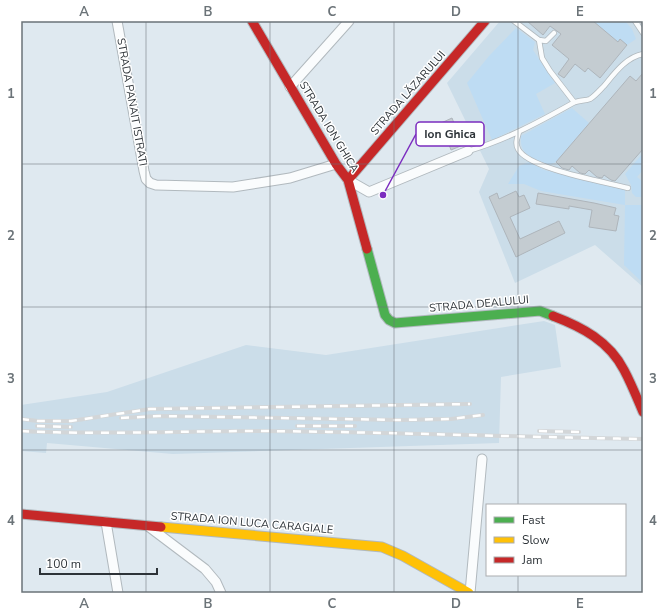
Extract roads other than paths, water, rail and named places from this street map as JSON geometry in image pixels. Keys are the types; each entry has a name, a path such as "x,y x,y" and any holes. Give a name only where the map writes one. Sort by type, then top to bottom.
{"street":[{"name":"STRADA PANAIT ISTRATI","path":"117,21 144,172 146,179 150,183 163,186 233,187 290,178 336,164"},
{"name":"STRADA ION GHICA","path":"252,21 336,164 348,180 385,315 389,320"},
{"path":"290,87 349,21"},
{"name":"STRADA LĂZARULUI","path":"348,180 485,21"},
{"path":"348,180 369,192 468,151"},
{"name":"STRADA DEALULUI","path":"389,320 395,323 540,311 564,320 595,336 610,349 624,369 643,412"},
{"name":"STRADA ION LUCA CARAGIALE","path":"21,514 382,547 403,556 470,593 482,459"},
{"path":"106,522 118,593"},
{"path":"148,526 205,569 216,582 221,593"}],"lane":[{"path":"514,21 540,40 546,41 554,32"},
{"path":"635,21 643,21"},
{"path":"635,21 643,33"},
{"path":"540,40 542,58 574,102"},
{"path":"468,151 493,144 519,132 568,107 574,102 582,102 592,98 625,63 643,54"},
{"path":"519,132 516,143 519,151 526,158 552,169 628,188"}],"railway":[{"path":"21,419 38,421 71,421 150,409 470,404"},
{"path":"121,418 159,416 400,420 451,419 483,415"},
{"path":"37,426 71,427"},
{"path":"297,426 355,426"},
{"path":"21,431 110,433 259,431 643,439"},
{"path":"539,431 579,432"}],"place":[{"name":"Ion Ghica","path":"383,195"}]}
